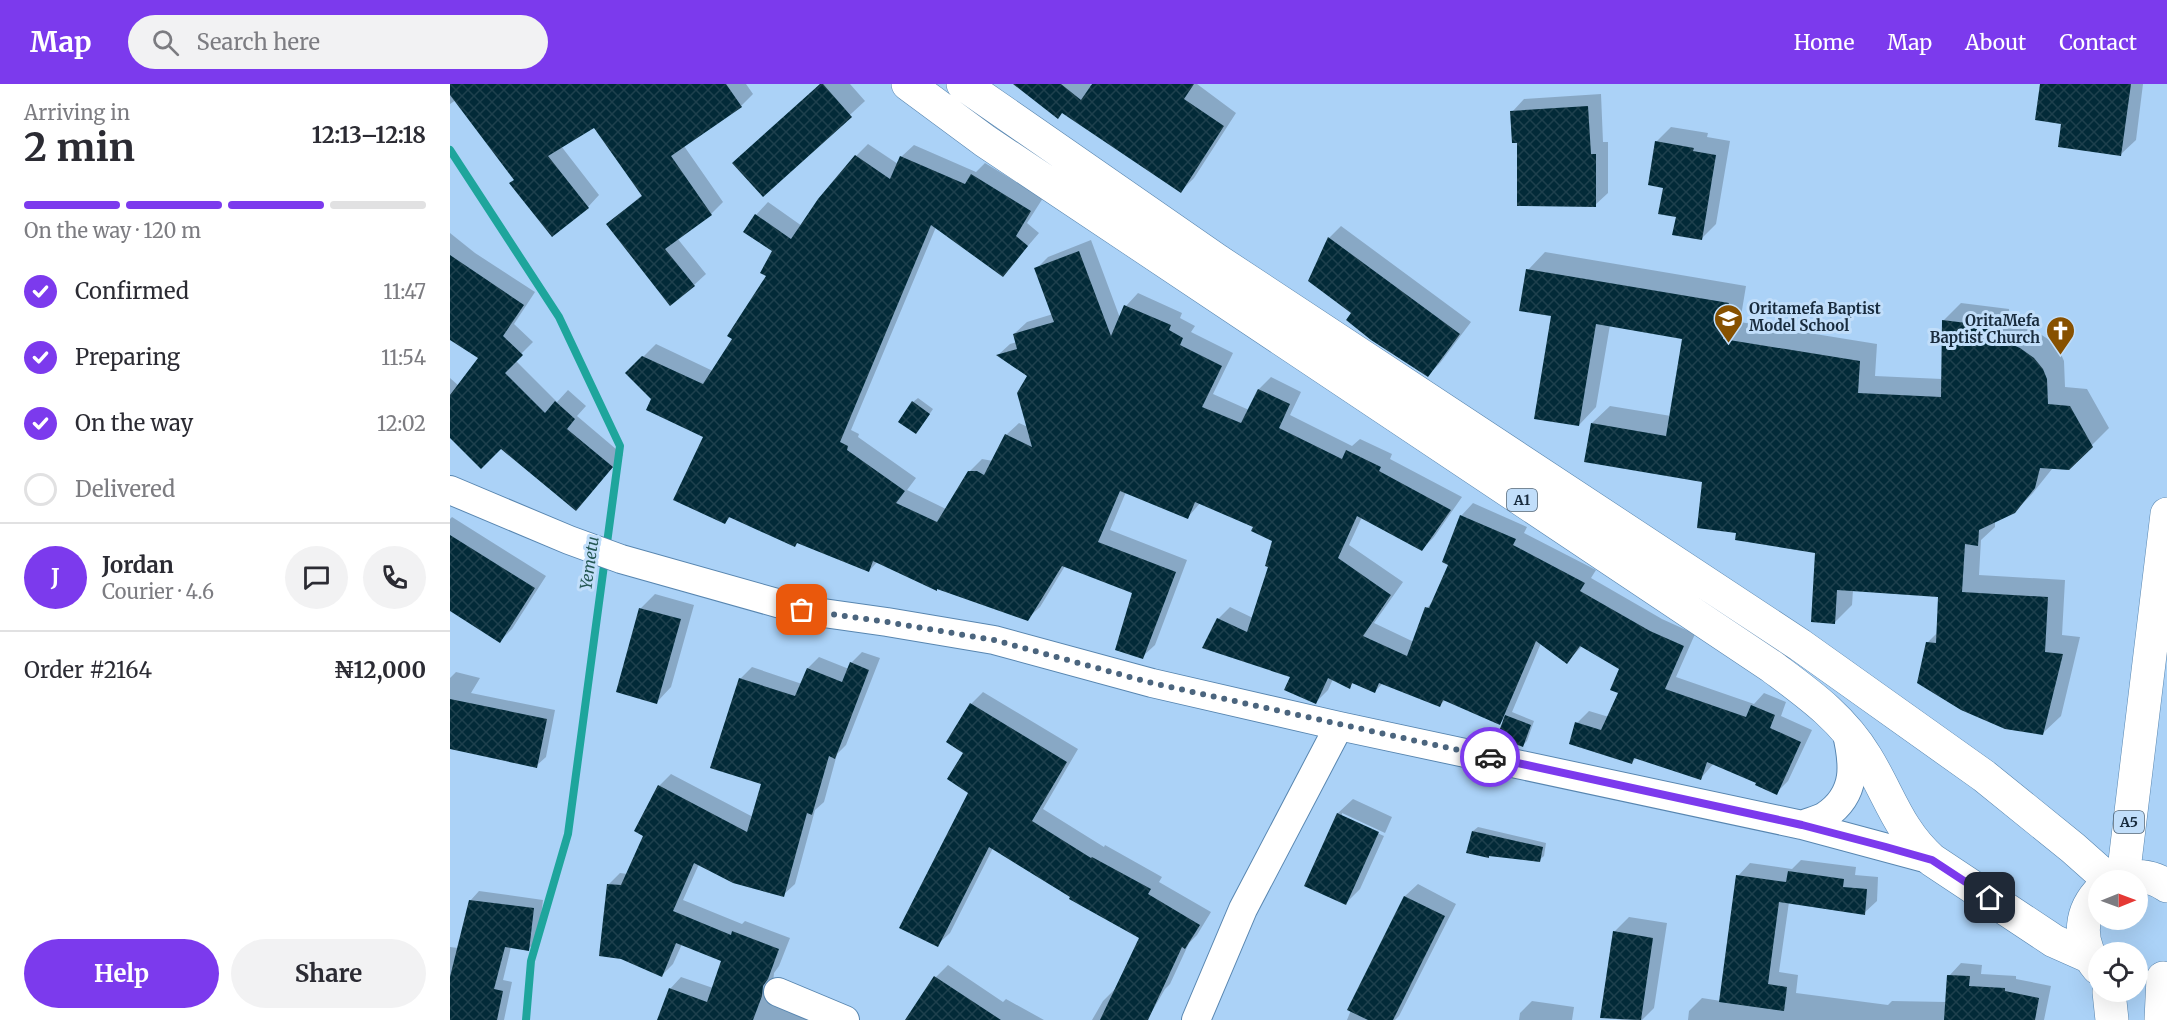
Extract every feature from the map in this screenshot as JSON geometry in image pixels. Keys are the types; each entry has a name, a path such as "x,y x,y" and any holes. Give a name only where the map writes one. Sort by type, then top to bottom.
{"highway":[{"name":"A1","path":"908,84 985,141 1771,666 1818,700 1845,726 1866,756 1905,831 1920,850 2054,941 2088,960"},
{"name":"A1","path":"963,84 1218,261 1800,645 1984,776 2098,870"},
{"name":"A5","path":"2115,870 2137,767 2167,514"},
{"path":"2148,878 2167,886"},
{"path":"2088,908 2084,921 2085,946 2088,952"},
{"path":"2156,979 2161,1020"},
{"path":"2110,1002 2112,1020"}],"street":[{"path":"450,489 569,540 621,559 802,610 994,640 1152,683 1340,726 1802,825 1932,860"},
{"path":"1196,1020 1244,909 1340,726"},
{"path":"1802,825 1824,816 1839,803 1848,789 1853,772 1845,726"},
{"path":"778,992 845,1020"}],"building":[{"path":"450,84 726,84 742,107 671,156 712,215 665,249 695,286 670,306 606,224 642,196 594,128 548,156 589,208 552,237 509,183 514,180 450,95"},
{"path":"820,84 823,84 852,117 763,197 732,163"},
{"path":"1013,84 1061,84 1081,100 1092,84 1194,84 1184,99 1224,126 1181,193 1062,113 1058,119"},
{"path":"2040,84 2131,84 2121,156 2058,147 2061,124 2035,120"},
{"path":"1588,106 1591,154 1596,154 1596,207 1517,206 1517,143 1512,143 1510,111"},
{"path":"1655,141 1694,148 1693,151 1716,155 1702,240 1672,235 1676,217 1658,214 1663,188 1648,185"},
{"path":"855,155 890,179 900,156 965,184 971,174 1031,211 1016,236 1028,246 1003,277 931,225 840,442 848,446 847,450 905,491 896,503 937,522 968,471 977,471 984,475 1005,434 1032,447 1017,393 1027,376 996,355 1017,349 1013,334 1054,322 1034,268 1079,251 1111,336 1124,305 1171,325 1169,330 1183,338 1180,345 1222,366 1202,407 1241,423 1258,389 1290,404 1279,428 1342,459 1346,450 1381,467 1379,471 1451,510 1422,551 1357,516 1338,558 1391,595 1363,636 1407,656 1425,607 1429,608 1448,565 1442,562 1460,515 1516,539 1513,545 1585,583 1580,591 1650,631 1684,646 1665,689 1746,717 1751,705 1775,715 1770,728 1801,742 1777,795 1755,785 1756,783 1707,762 1701,780 1634,758 1632,764 1569,744 1575,722 1601,730 1618,693 1610,690 1619,669 1580,646 1567,664 1536,641 1500,725 1443,700 1440,707 1379,683 1375,693 1352,683 1350,689 1328,678 1316,704 1284,690 1290,677 1202,648 1217,618 1247,632 1268,567 1265,566 1272,541 1251,531 1253,527 1195,502 1188,519 1120,491 1098,542 1176,572 1143,659 1115,650 1132,593 1062,566 1028,621 937,589 937,591 873,561 869,572 797,543 795,547 729,517 725,524 673,500 703,437 646,410 651,399 625,373 642,356 703,384 732,339 727,336 766,276 760,273 772,251 743,232 755,214 791,239 818,199"},
{"path":"1328,237 1460,334 1428,377 1371,340 1346,320 1351,313 1308,281"},
{"path":"450,255 524,305 503,336 523,355 505,373 545,413 555,401 575,419 567,429 613,467 576,511 501,449 481,469 450,438 450,395 478,358 450,340"},
{"path":"1526,269 1729,303 1723,339 1860,361 1858,393 1941,397 1942,320 1992,326 1993,345 2013,345 2034,358 2043,369 2047,379 2048,404 2070,406 2093,447 2069,470 2040,468 2035,488 2015,513 1979,530 1978,546 1965,544 1962,592 2048,597 2045,652 2063,654 2043,735 2005,729 1961,710 1917,683 1926,642 1936,643 1938,597 1837,590 1835,624 1811,622 1815,553 1735,540 1736,533 1697,528 1702,482 1584,462 1591,423 1666,436 1682,339 1596,324 1579,426 1534,419 1551,316 1519,311"},
{"path":"912,401 930,414 916,434 898,422"},
{"path":"450,535 535,588 500,643 450,611"},
{"path":"639,608 681,619 657,704 616,692"},
{"path":"850,662 869,670 835,759 829,756 812,815 807,813 784,897 733,883 694,863 673,911 731,935 732,931 779,949 768,979 763,986 762,996 753,1020 657,1020 669,988 707,1002 721,961 676,943 662,977 621,959 599,956 607,884 621,885 643,836 634,831 658,785 747,832 761,784 710,768 739,678 795,696 807,668 842,682"},
{"path":"450,699 547,719 537,768 450,749"},
{"path":"970,703 1067,762 1032,821 1091,858 1151,889 1148,894 1200,925 1185,949 1182,947 1148,1020 1100,1020 1139,938 1069,899 1070,897 989,847 938,947 899,928 968,793 947,779 963,753 946,742"},
{"path":"1505,715 1531,725 1523,747 1497,737"},
{"path":"1337,813 1379,832 1346,905 1304,886"},
{"path":"1472,831 1543,847 1540,862 1489,856 1489,858 1466,853"},
{"path":"1788,871 1844,879 1843,887 1867,889 1865,915 1779,902 1768,984 1787,987 1784,1011 1719,1002 1736,875 1786,882"},
{"path":"1404,896 1445,916 1393,1020 1368,1020 1347,1010"},
{"path":"469,900 534,908 529,951 505,947 494,989 503,991 497,1020 450,1020 450,977"},
{"path":"1613,931 1653,938 1641,1020 1600,1018"},
{"path":"1947,975 1970,976 1969,986 2005,988 2005,991 2039,998 2035,1020 1944,1020"},
{"path":"934,976 1001,1020 905,1020"}],"waterway":[{"name":"Yemetu","path":"450,150 559,317 620,446 568,834 531,961 526,1020"}],"way so far":[{"path":"802,610 994,640 1152,683 1490,757"}],"place":[{"name":"Oritamefa Baptist Model School","path":"1728,344"},
{"name":"OritaMefa Baptist Church","path":"2061,356"}],"route":[{"path":"1490,757 1802,825 1886,847 1932,860 1990,898"}]}
